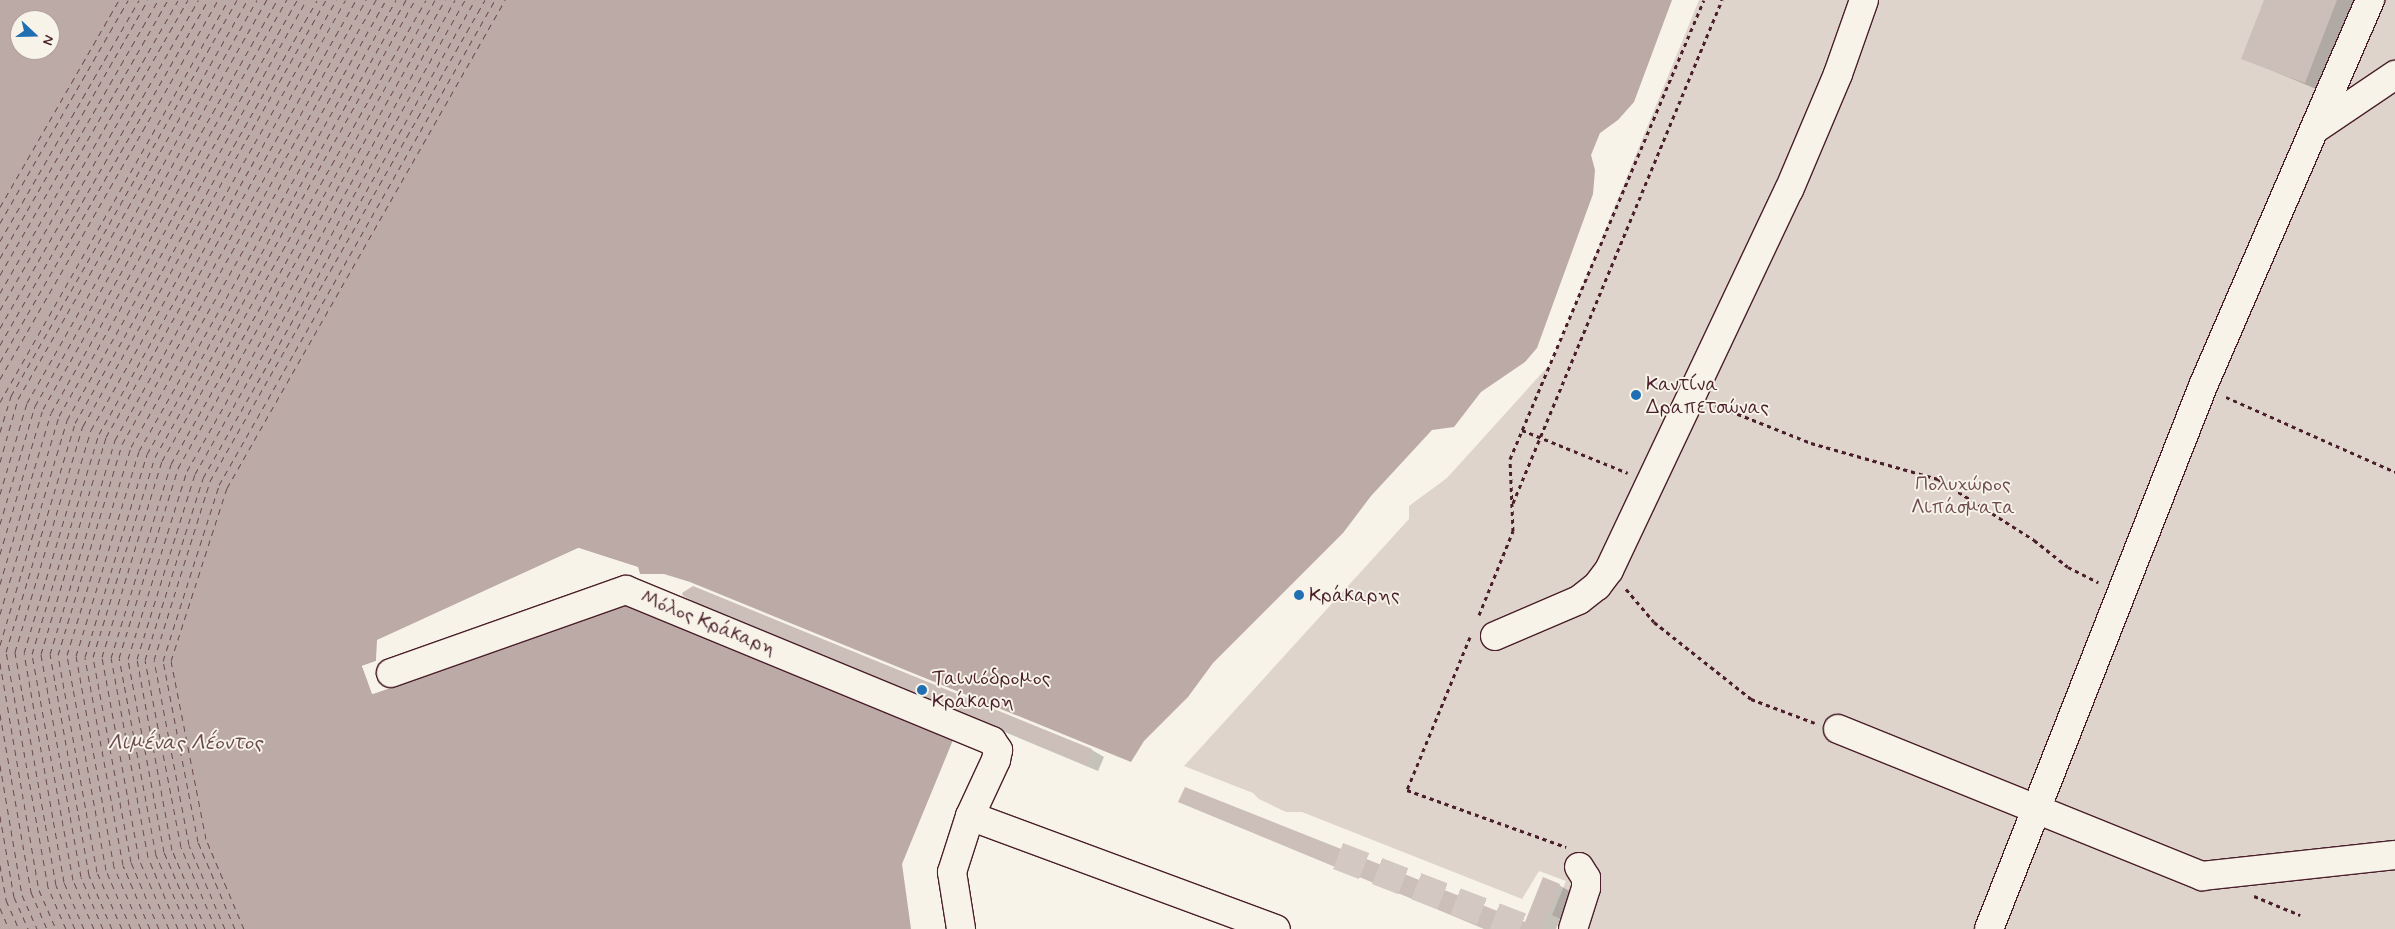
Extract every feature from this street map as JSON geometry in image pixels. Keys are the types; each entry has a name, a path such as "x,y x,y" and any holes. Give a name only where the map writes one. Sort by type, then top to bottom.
{"street":[{"path":"1481,629 1579,600 1597,586 1609,570 1789,190 1838,74 1864,0"},
{"path":"1988,929 2203,386 2370,0"},
{"path":"2314,130 2395,75"},
{"name":"Μόλος Κράκαρη","path":"391,673 626,590 992,741 998,750 996,760 970,816"},
{"path":"1838,729 2202,876 2395,855"},
{"path":"961,929 952,872 970,816 1276,929"},
{"path":"1573,929 1586,888 1586,878 1575,858"}],"path":[{"path":"1575,858 1407,790 1481,629 1514,531 1510,459 1704,0"},
{"path":"1512,505 1722,0"},
{"path":"2203,386 2395,472"},
{"path":"1692,395 1811,443 1938,479 2034,540 2068,566 2120,594"},
{"path":"1522,430 1650,482"},
{"path":"1609,570 1654,622 1751,699 1838,729"}],"green space":[{"name":"Πολυχώρος Λιπάσματα","path":"1699,0 2395,0 2395,929 1583,929 1552,915 1566,881 1539,871 1522,899 1302,812 1286,812 1259,799 1253,793 1184,766 1409,519 1409,506 1447,478 1551,363"}],"water":[{"name":"Λιμένας Λέοντος","path":"0,0 1672,0 1634,102 1618,120 1600,133 1591,155 1595,170 1593,194 1537,348 1525,362 1481,392 1454,427 1432,430 1371,496 1343,533 1213,663 1188,697 1144,741 1131,762 690,582 664,574 640,574 637,567 579,548 378,640 376,661 362,666 373,694 621,603 953,740 902,864 911,929 0,929"}],"pier":[{"path":"578,548 638,567 640,574 636,569 579,551 380,641 378,662 365,668 374,691 405,680 406,683 372,694 362,666 376,661 377,640"}],"building":[{"path":"2264,0 2337,0 2305,83 2241,59"},
{"path":"693,586 1092,749 1086,765 683,596 682,593"},
{"path":"1185,787 1525,922 1543,877 1560,884 1542,929 1486,929 1178,802"}],"ferry route":[{"path":"0,207 119,0"},
{"path":"0,223 128,0"},
{"path":"0,241 139,0"},
{"path":"0,258 148,0"},
{"path":"0,275 158,0"},
{"path":"0,293 168,0"},
{"path":"0,310 178,0"},
{"path":"0,328 188,0"},
{"path":"0,345 198,0"},
{"path":"0,362 208,0"},
{"path":"0,379 218,0"},
{"path":"0,402 228,0"},
{"path":"0,432 11,396 237,0"},
{"path":"0,462 18,399 247,0"},
{"path":"0,494 27,403 257,0"},
{"path":"0,524 35,406 267,0"},
{"path":"0,554 43,409 277,0"},
{"path":"0,584 51,413 287,0"},
{"path":"0,614 59,416 297,0"},
{"path":"0,645 67,420 307,0"},
{"path":"66,929 48,887 6,652 75,423 317,0"},
{"path":"75,929 56,885 15,652 83,426 326,0"},
{"path":"84,929 64,882 24,653 91,430 336,0"},
{"path":"94,929 73,880 32,654 99,434 346,0"},
{"path":"103,929 81,877 41,654 106,437 356,0"},
{"path":"112,929 89,875 50,654 115,440 366,0"},
{"path":"122,929 97,872 58,655 122,444 376,0"},
{"path":"131,929 106,870 67,655 131,447 386,0"},
{"path":"141,929 114,867 76,656 139,451 396,0"},
{"path":"150,929 123,865 85,657 147,454 406,0"},
{"path":"159,929 131,862 93,657 155,457 415,0"},
{"path":"169,929 139,859 102,657 162,461 426,0"},
{"path":"178,929 148,857 111,658 171,464 435,0"},
{"path":"188,929 156,855 119,658 178,468 445,0"},
{"path":"197,929 164,852 128,659 187,471 455,0"},
{"path":"206,929 172,850 137,659 195,474 465,0"},
{"path":"216,929 181,847 145,660 203,478 475,0"},
{"path":"225,929 189,845 154,660 210,481 485,0"},
{"path":"235,929 198,842 163,661 219,485 495,0"},
{"path":"244,929 206,839 171,661 227,488 505,0"},
{"path":"0,663 39,890 56,929"},
{"path":"0,714 31,892 47,929"},
{"path":"0,765 22,895 37,929"},
{"path":"0,816 14,897 28,929"},
{"path":"0,865 6,900 19,929"},
{"path":"0,908 9,929"}],"tunnel":[{"path":"1338,856 1527,929"}],"place":[{"name":"Καντίνα Δραπετσώνας","path":"1636,395"},
{"name":"Κράκαρης","path":"1299,595"},
{"name":"Ταινιόδρομος Κράκαρη","path":"922,690"}]}
